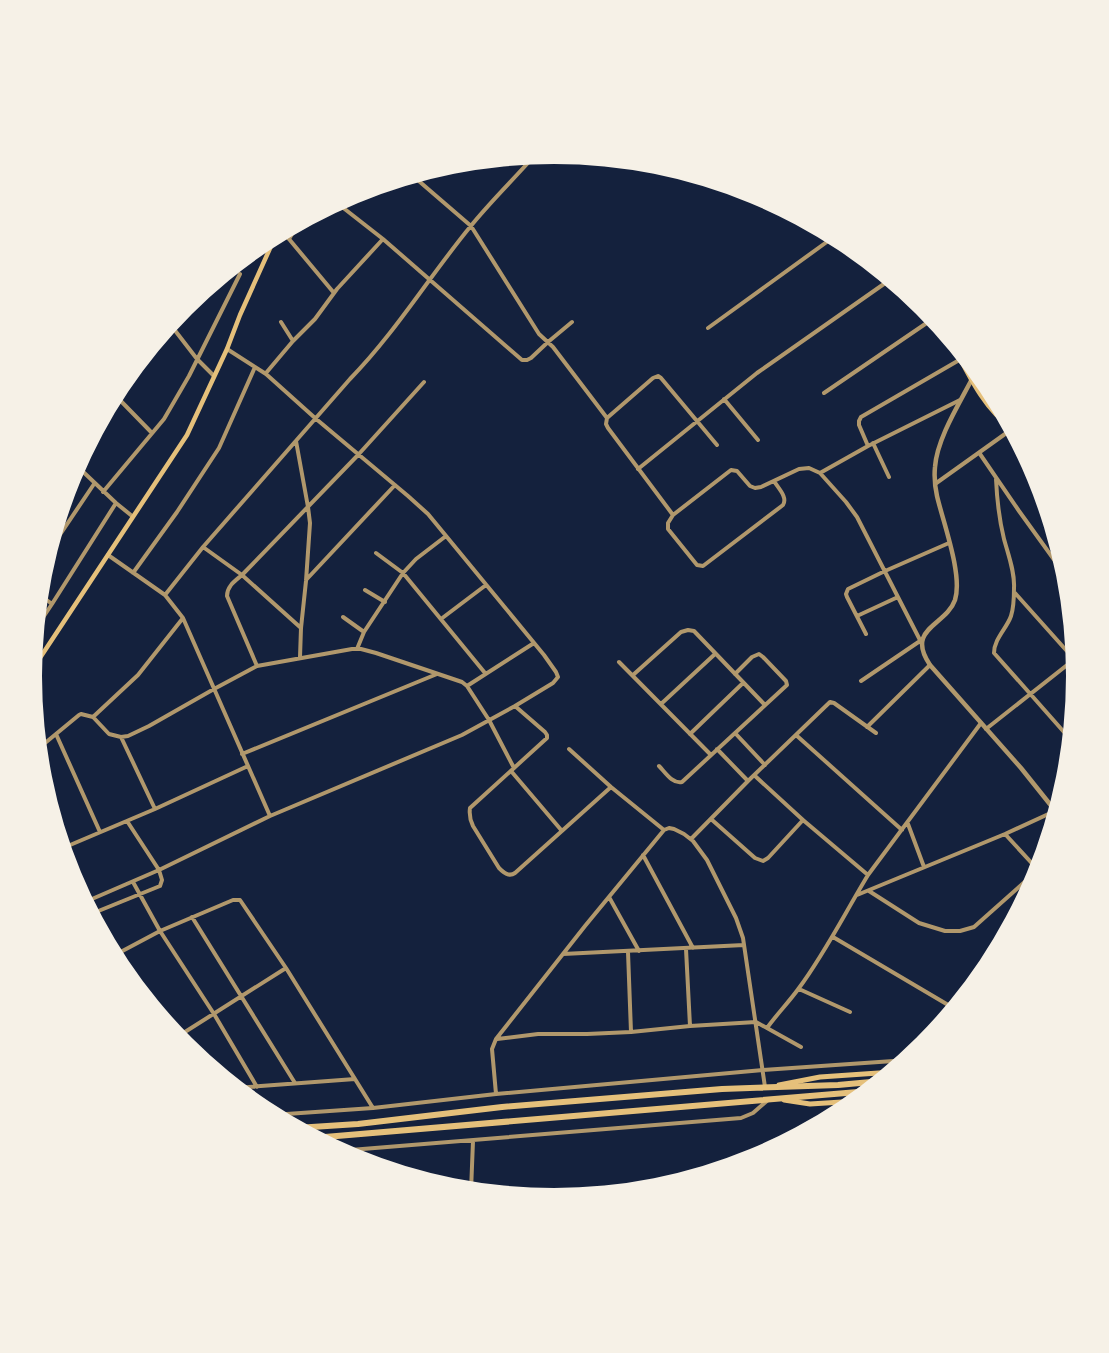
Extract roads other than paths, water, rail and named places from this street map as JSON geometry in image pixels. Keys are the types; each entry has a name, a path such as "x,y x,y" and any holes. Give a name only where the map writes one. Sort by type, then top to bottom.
{"highway":[{"path":"311,1127 358,1124 502,1107 767,1087 867,1082"},
{"path":"330,1137 854,1092"}],"main road":[{"path":"43,654 187,435 269,251"},
{"path":"975,383 990,406"},
{"path":"767,1087 820,1077 878,1073"},
{"path":"771,1099 810,1104 840,1102"}],"street":[{"path":"165,595 203,547 367,362 471,226 526,165"},
{"path":"420,182 471,226 539,334 548,342 607,418"},
{"path":"345,209 383,239 522,360 531,358 572,322"},
{"path":"289,239 334,293"},
{"path":"266,374 383,239"},
{"path":"708,328 826,242"},
{"path":"103,492 152,433 171,406 240,274"},
{"path":"638,469 757,373 884,284"},
{"path":"281,322 293,341"},
{"path":"824,393 926,324"},
{"path":"176,332 197,359 214,376"},
{"path":"93,899 159,870 270,816 462,735 515,706 557,679 555,670 534,643 428,514 266,374 227,348"},
{"path":"889,477 859,425 861,417 958,361"},
{"path":"133,573 219,448 255,367"},
{"path":"673,515 608,428 607,418 658,376 717,446"},
{"path":"861,681 921,643 928,630 950,609 955,600 957,581 935,484 935,467 937,454 960,400 972,379"},
{"path":"258,666 228,596 230,585 358,455 424,382"},
{"path":"724,399 758,440"},
{"path":"820,472 960,400"},
{"path":"122,402 152,433"},
{"path":"935,484 980,454 1005,434"},
{"path":"296,441 310,523 300,627 300,657"},
{"path":"980,454 1053,558"},
{"path":"774,481 784,498 783,505 703,566 697,565 668,531 667,525 673,515 731,470 736,471 752,488 761,487 799,469 809,468 820,472 857,517 930,665 1021,768 1051,805"},
{"path":"84,473 132,516"},
{"path":"996,479 998,514 1014,578 1014,604 1011,616 994,651 1064,732"},
{"path":"64,529 94,484"},
{"path":"306,581 395,485"},
{"path":"46,613 116,504"},
{"path":"357,649 364,632 403,573 416,559 446,536"},
{"path":"866,634 847,597 847,591 885,571 949,543"},
{"path":"203,547 242,575 300,627"},
{"path":"376,553 403,573 485,673"},
{"path":"108,555 165,595 183,618 270,816"},
{"path":"441,619 486,585"},
{"path":"365,590 385,602"},
{"path":"1014,592 1066,649"},
{"path":"857,616 898,597"},
{"path":"48,600 52,603"},
{"path":"342,617 364,632"},
{"path":"93,717 138,675 183,618"},
{"path":"633,675 681,632 694,631 765,705"},
{"path":"467,686 534,643"},
{"path":"46,742 81,714 93,717 110,734 121,737 149,726 258,666 357,649 376,653 457,680 467,686 489,720 512,769 562,831"},
{"path":"661,704 715,654"},
{"path":"659,766 674,781 680,783 786,687 786,681 763,657 757,654 735,674"},
{"path":"619,662 711,755"},
{"path":"867,727 930,665"},
{"path":"986,729 1067,666"},
{"path":"242,754 438,674"},
{"path":"690,734 743,683"},
{"path":"691,839 828,704 832,702 876,733"},
{"path":"515,706 547,735 545,740 470,808 469,812 471,822 500,868 507,874 515,873 611,787"},
{"path":"767,1028 799,989 833,937 868,876 981,723"},
{"path":"735,733 765,765"},
{"path":"56,734 100,832"},
{"path":"796,735 902,830"},
{"path":"121,737 155,809"},
{"path":"569,748 664,831"},
{"path":"717,749 748,781"},
{"path":"70,845 248,766"},
{"path":"754,775 802,820 868,876"},
{"path":"855,896 1048,815"},
{"path":"711,819 760,861 768,858 802,820"},
{"path":"99,911 160,886 162,880 159,870 127,821"},
{"path":"908,824 924,867"},
{"path":"496,1094 492,1049 496,1039 643,855 669,828 691,839 702,853 736,918 744,945 767,1087"},
{"path":"1005,834 1032,863"},
{"path":"643,855 693,948"},
{"path":"133,882 160,931 214,1014 257,1087"},
{"path":"868,890 919,922 945,931 960,931 974,927 1022,886"},
{"path":"609,897 639,951"},
{"path":"122,952 160,931 233,900 240,900 286,968 374,1108"},
{"path":"192,917 295,1083"},
{"path":"833,937 948,1005"},
{"path":"563,954 744,945"},
{"path":"686,949 690,1026"},
{"path":"628,952 631,1032"},
{"path":"185,1032 286,968"},
{"path":"799,989 850,1012"},
{"path":"496,1039 538,1034 631,1032 756,1022 801,1047"},
{"path":"288,1114 894,1060"},
{"path":"249,1087 355,1079"},
{"path":"357,1150 741,1118 753,1113 771,1099"},
{"path":"471,1182 473,1141"}]}
